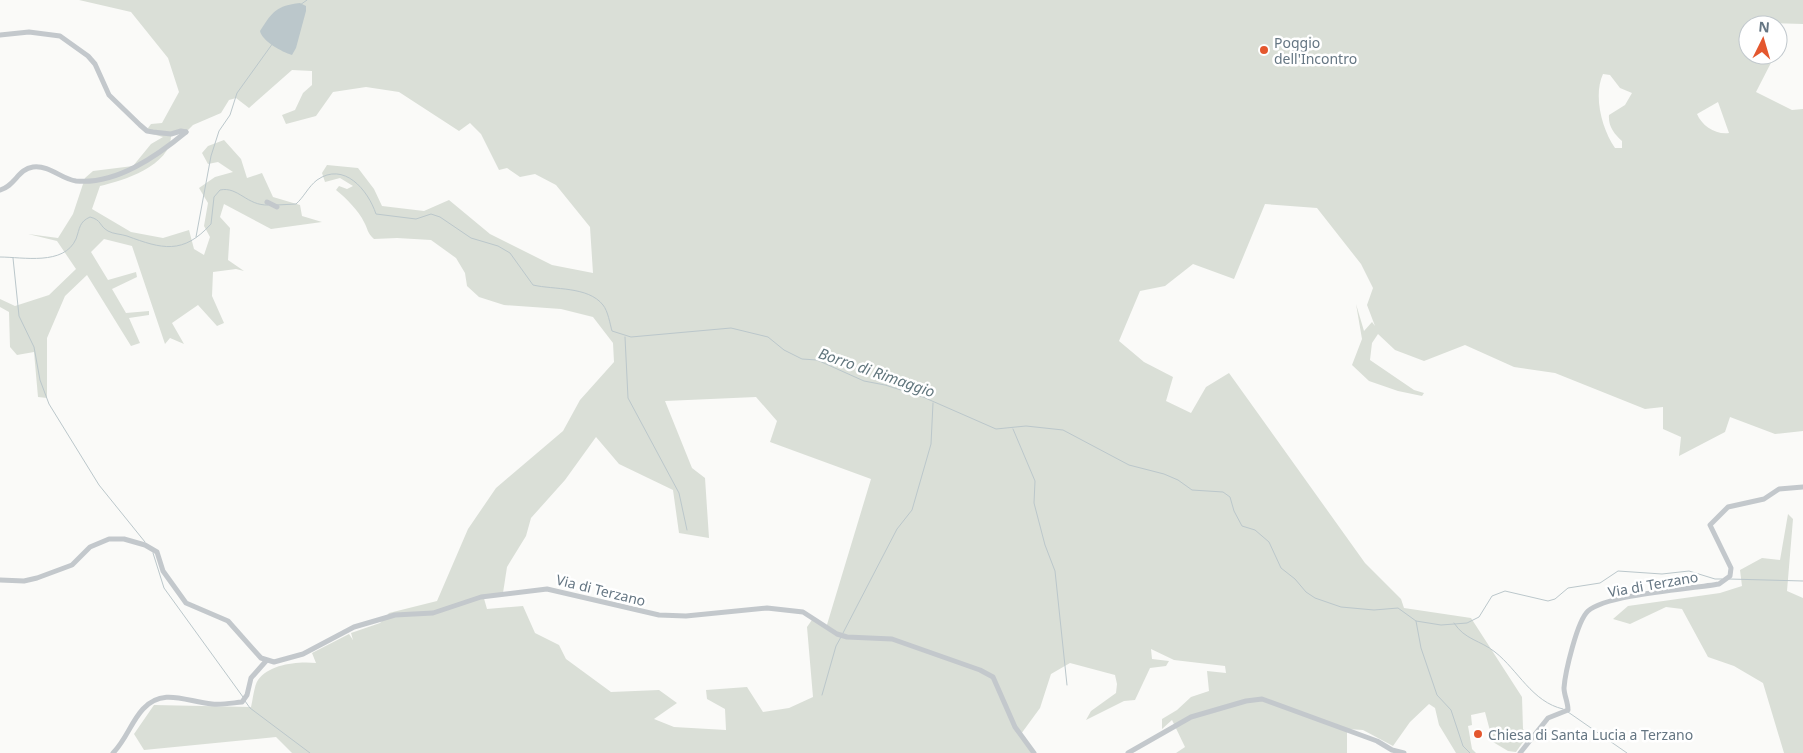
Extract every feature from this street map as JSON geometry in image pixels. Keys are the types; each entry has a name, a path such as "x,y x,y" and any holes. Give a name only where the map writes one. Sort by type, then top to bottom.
{"street":[{"path":"0,35 29,32 60,36 88,56 109,95 148,131 170,134 180,131 186,132 169,146 129,170 110,177 77,181 48,168 35,166 26,168 10,186 0,190"},
{"path":"268,202 277,207"},
{"name":"Via di Terzano","path":"1520,753 1548,718 1568,710 1564,689 1576,636 1588,611 1600,605 1622,599 1719,584 1730,576 1731,568 1710,525 1728,507 1764,499 1780,490 1803,487"},
{"path":"0,580 24,581 52,573 72,565 90,547 109,540 124,539 144,545 157,552 163,571 186,603 228,621 261,658 266,661 251,678 248,695 242,702 209,704 172,696 161,697 150,702 113,753"},
{"name":"Via di Terzano","path":"266,661 274,662 302,654 354,627 395,615 433,613 481,597 534,589 547,589 583,596 659,615 696,615 780,608 804,612 837,634 847,637 892,639 980,670 993,677 1015,727 1034,753"},
{"path":"1128,753 1191,718 1246,701 1262,699 1377,741 1392,750 1404,753"}],"shaded area":[{"path":"79,0 1803,0 1803,24 1788,24 1788,15 1738,15 1738,65 1770,65 1756,92 1792,110 1803,109 1803,431 1775,434 1730,417 1725,432 1679,456 1681,437 1663,429 1663,407 1645,409 1555,373 1514,367 1465,345 1424,361 1395,350 1378,334 1372,343 1370,360 1414,390 1424,393 1422,396 1398,391 1369,381 1352,365 1362,339 1356,304 1364,331 1372,322 1375,326 1367,305 1373,288 1361,264 1317,208 1265,204 1234,279 1193,264 1165,286 1140,291 1119,341 1144,362 1173,377 1166,401 1191,413 1206,387 1229,373 1365,563 1401,599 1404,608 1471,618 1522,697 1523,729 1528,735 1516,752 1508,751 1493,742 1485,712 1471,715 1472,725 1468,726 1472,749 1476,753 1456,753 1439,725 1435,708 1429,704 1410,722 1393,746 1363,730 1347,729 1347,753 1176,753 1185,747 1172,720 1162,729 1162,719 1177,710 1191,697 1209,691 1207,671 1226,673 1225,666 1174,660 1151,649 1152,659 1169,661 1166,666 1150,668 1135,700 1124,701 1086,720 1091,711 1116,693 1115,675 1070,663 1051,674 1040,708 1021,734 1035,753 292,753 276,737 144,750 134,734 154,705 251,707 258,680 269,670 293,663 316,663 312,653 349,634 353,640 351,633 380,623 389,613 437,601 468,529 496,488 563,431 580,400 614,362 613,343 593,317 561,309 504,305 479,297 467,286 465,273 456,258 431,240 374,239 356,209 336,190 339,186 347,189 353,186 340,178 325,182 322,173 327,165 358,168 374,189 382,206 424,211 449,200 490,234 552,265 593,273 590,227 556,185 535,174 520,177 507,168 499,170 481,134 470,123 459,131 399,92 366,87 333,92 316,116 286,124 282,115 295,110 303,93 312,85 312,71 292,70 249,108 236,98 229,100 221,113 193,125 186,132 171,134 169,145 164,154 155,163 133,176 100,186 92,209 131,232 163,238 189,230 194,249 204,255 210,237 204,226 208,203 199,188 215,177 233,172 218,162 208,164 202,153 208,146 224,140 241,159 247,178 262,173 273,197 300,205 302,216 322,222 271,229 224,204 220,217 230,228 228,260 244,271 236,269 213,272 212,296 224,323 217,326 198,305 172,323 184,344 170,338 165,344 132,246 104,239 91,252 108,280 136,272 137,277 112,289 126,313 149,311 149,315 129,318 140,343 131,346 87,275 65,296 47,338 47,398 38,397 34,352 17,355 10,347 9,312 0,307 0,299 15,306 49,295 76,269 57,241 28,234 58,238 73,214 85,178 93,171 133,166 151,144 163,137 145,132 151,124 162,123 179,92 168,58 131,12","holes":["1603,74 1610,75 1620,88 1632,93 1625,105 1609,115 1614,133 1622,141 1622,148 1615,148 1610,140 1600,112 1600,83","1718,102 1729,133 1719,133 1710,129 1697,114","756,397 777,421 770,442 871,479 826,628 814,617 807,627 813,697 789,708 763,712 747,687 706,690 707,699 725,709 726,730 674,727 654,719 677,703 659,690 611,692 566,659 559,645 535,633 523,606 487,609 483,595 503,593 507,567 526,536 531,518 565,480 596,437 619,464 673,490 679,533 709,538 705,478 692,468 665,401"]},
{"path":"300,3 306,6 306,11 296,48 292,55 278,49 264,39 260,31 272,14 280,8"},
{"path":"1788,514 1793,519 1787,591 1803,598 1803,753 1784,753 1763,683 1734,666 1708,657 1682,609 1666,607 1630,624 1613,619 1628,606 1720,593 1742,586 1740,570 1762,558 1780,560"}],"waterway":[{"path":"300,5 307,0"},
{"path":"196,237 211,156 219,131 230,115 237,93 273,43"},
{"name":"Borro di Rimaggio","path":"277,205 296,204 317,180 327,175 345,176 361,188 376,214 416,219 431,214 440,217 471,238 498,246 510,253 533,285 580,292 597,299 606,311 612,331 631,337 731,328 768,337 784,350 802,359 817,360 864,381 885,385 923,397 996,429 1026,426 1063,430 1129,465 1164,474 1178,480 1192,490 1223,492 1230,497 1234,511 1242,526 1255,530 1269,542 1281,568 1315,598 1341,607 1374,610 1398,608 1416,621 1441,625 1467,623 1479,617 1492,596 1505,591 1548,601 1555,599 1568,588 1600,583 1618,571 1662,574 1689,571 1715,579 1722,579"},
{"name":"Borro di Rimaggio","path":"0,257 53,257 70,248 76,239 82,223 90,217 97,220 105,229 112,233 162,246 181,245 191,241 211,224 214,197 220,190 232,191 254,203 268,205"},
{"path":"13,258 19,316 34,347 40,380 49,404 99,485 145,542"},
{"path":"625,337 628,398 679,493 687,530"},
{"path":"843,633 897,529 912,510 931,444 933,403"},
{"path":"1013,429 1035,481 1034,503 1045,545 1055,571 1067,685"},
{"path":"153,553 164,588 243,697"},
{"name":"Borro di Rimaggio","path":"1729,579 1803,581"},
{"path":"1416,621 1421,648 1437,695 1451,710 1463,746 1470,753"},
{"path":"1454,623 1463,633 1495,652 1534,693 1552,705 1563,709"},
{"path":"822,695 836,646 841,637"},
{"path":"245,701 250,708 310,753"},
{"path":"1568,712 1627,753"}],"place":[{"name":"Poggio dell'Incontro","path":"1264,50"},
{"name":"Chiesa di Santa Lucia a Terzano","path":"1478,734"}]}
